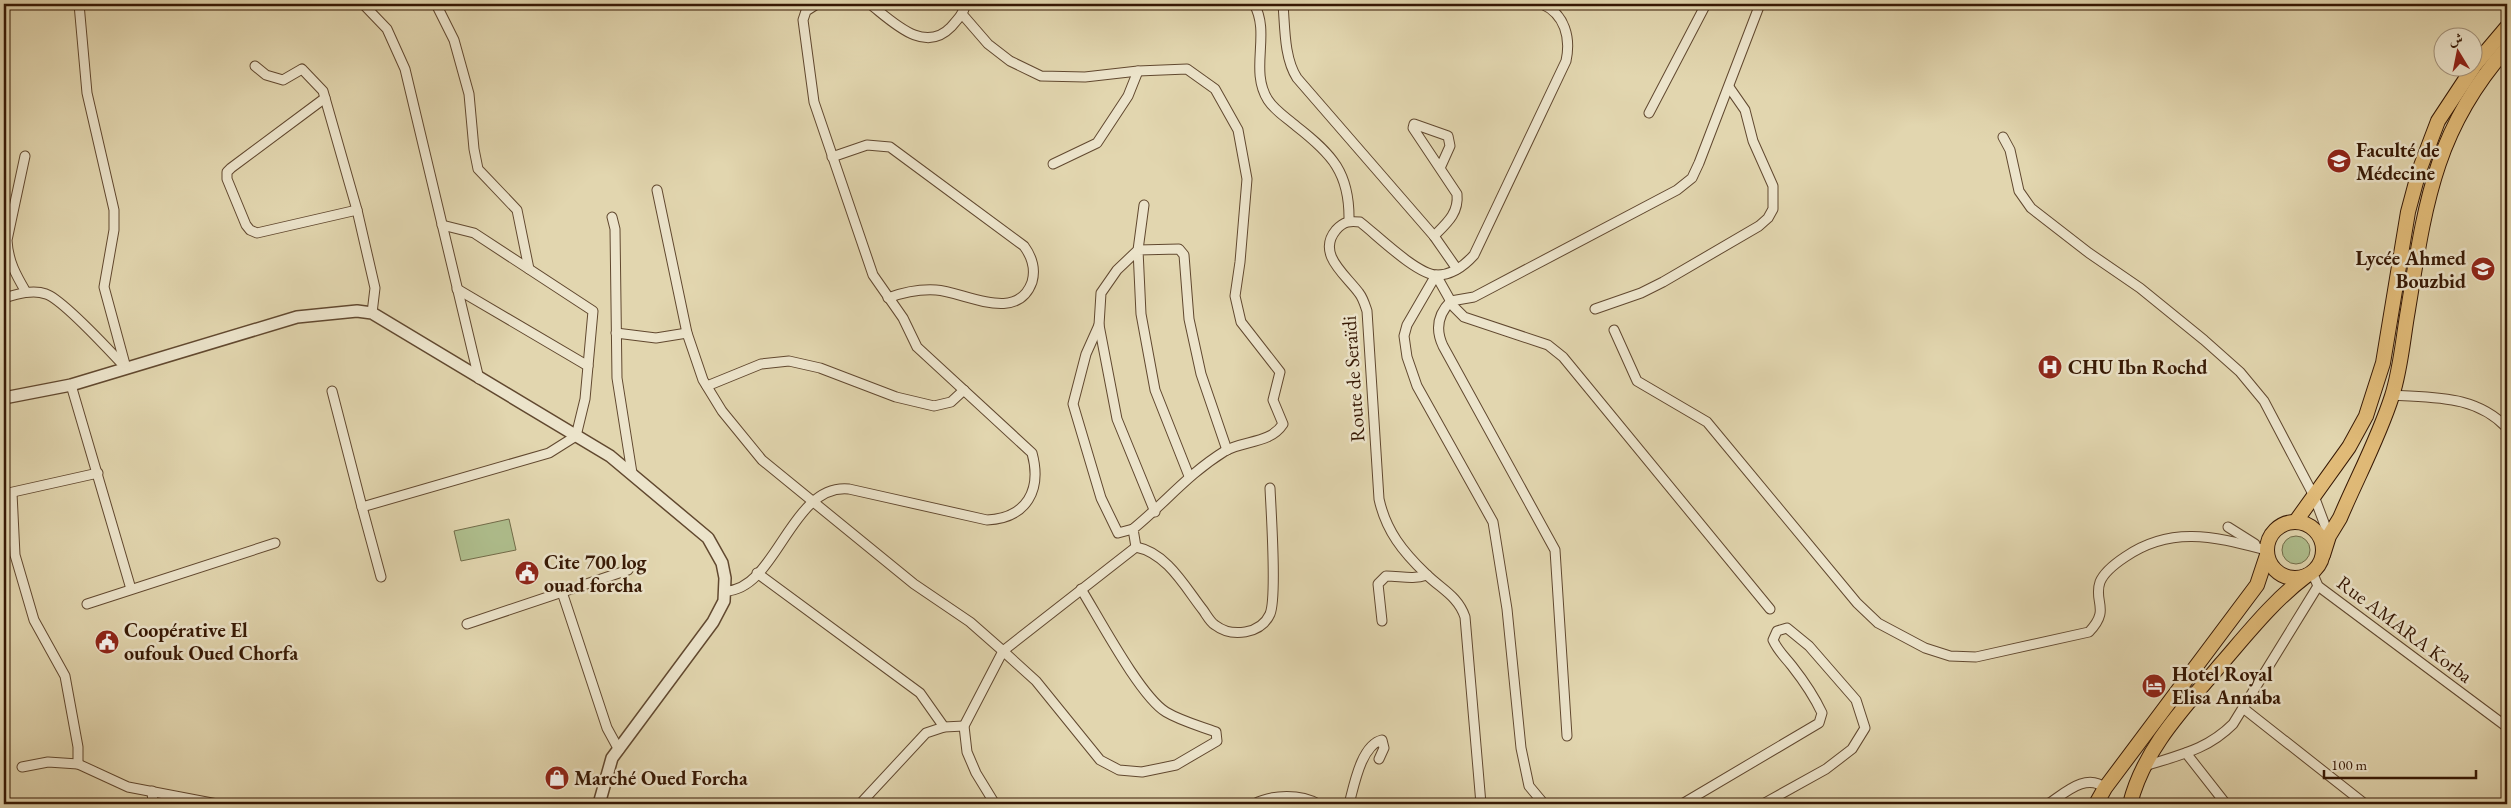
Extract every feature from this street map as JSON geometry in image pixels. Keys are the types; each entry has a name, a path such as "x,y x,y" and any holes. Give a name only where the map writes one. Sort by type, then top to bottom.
{"main road":[{"path":"2484,54 2507,27"},
{"path":"2130,804 2135,783 2160,737 2273,603 2309,574 2323,555 2329,536 2340,518 2392,395 2422,224 2434,173 2455,122 2489,69 2507,48"},
{"path":"2096,804 2105,788 2256,586 2268,542 2278,527 2296,521 2349,447 2374,395 2383,363 2408,212 2419,171 2438,121 2466,78"},
{"path":"2296,521 2314,528 2323,545 2323,555"},
{"path":"2265,552 2275,570 2282,574 2298,578 2309,574"}],"street":[{"path":"79,4 87,93 114,210 114,230 104,275 104,287 126,368"},
{"path":"363,4 387,29 405,69 479,379"},
{"path":"436,4 454,40 469,94 474,149 478,169 517,210 529,269"},
{"path":"726,591 742,587 757,573 812,502 824,492 840,488 987,520 1005,519 1024,508 1033,488 1036,469 1032,453 917,347 903,318 873,275 814,102 803,20 806,11 817,4"},
{"path":"870,4 904,31 920,37 937,36 945,33 962,14 966,4"},
{"path":"1254,4 1260,20 1259,71 1264,92 1276,110 1319,144 1338,166 1346,183 1349,221 1360,222 1421,270 1436,275 1457,269 1470,259 1480,246 1566,60 1568,40 1566,30 1555,13 1542,4"},
{"path":"1283,4 1292,71 1434,236 1457,269"},
{"path":"1648,113 1706,4"},
{"path":"1567,736 1555,550 1439,339 1438,322 1451,300 1474,297 1677,190 1692,178 1760,4"},
{"path":"962,14 988,44 1010,62 1041,76 1085,77 1138,71 1187,69 1215,89 1238,130 1247,180 1235,296 1241,322 1280,372 1273,400 1283,424 1278,432 1270,437 1227,450 1189,476 1155,512 1133,529 1118,533 1101,498 1073,404 1086,354 1099,325"},
{"path":"255,66 266,75 283,80 302,70 323,91 357,210 375,288 372,313"},
{"path":"1053,164 1096,143 1128,96 1138,71"},
{"path":"1595,309 1663,282 1759,226 1768,218 1775,202 1773,186 1752,141 1745,110 1729,87"},
{"path":"325,98 231,168 227,172 227,179 246,225 250,230 258,233 357,210"},
{"path":"1434,236 1452,218 1458,204 1457,194 1441,166 1413,128 1414,124 1448,136 1450,146 1441,166"},
{"path":"2003,137 2010,150 2023,199 2031,208 2081,247 2140,288 2240,372 2264,401 2314,496 2329,536"},
{"path":"832,157 867,145 890,147 1024,246 1034,268 1031,284 1022,296 1007,303 991,303 939,290 913,291 888,298"},
{"path":"25,156 7,240 7,253 12,267 26,292"},
{"path":"657,190 687,333 707,386 722,411 762,460 914,584 970,622 1003,651 1036,681 1100,760 1119,770 1142,772 1176,765 1217,741 1216,732 1166,712 1153,699 1136,678 1081,589"},
{"path":"1144,205 1138,250 1141,314 1155,390 1189,476"},
{"path":"612,217 615,229 617,378 632,473"},
{"name":"Route de Seraïdi","path":"1349,221 1340,226 1333,234 1330,254 1334,263 1359,293 1367,311 1379,499 1390,532 1400,547 1426,575 1454,597 1465,617 1482,804"},
{"path":"362,507 550,454 576,436 585,399 593,311 474,233 442,225"},
{"path":"1155,512 1117,419 1099,325 1101,293 1117,270 1138,250 1179,249 1184,255 1190,328 1201,374 1227,450"},
{"path":"1436,275 1459,312 1470,320 1548,345 1563,357 1770,609"},
{"path":"1436,275 1407,325 1404,336 1406,357 1417,386 1493,522 1507,609 1521,748 1529,786 1544,804"},
{"path":"458,289 588,366"},
{"path":"4,298 26,292 47,294 61,304 126,368"},
{"path":"4,398 71,385 297,317 357,311 372,313 610,456 708,538 722,564 726,591 720,612 619,750 610,766 599,804"},
{"path":"1614,330 1637,381 1707,422 1857,603 1878,623 1925,648 1950,656 1976,657 2089,632 2101,614 2100,582 2107,572 2131,553 2166,539 2200,535 2265,552"},
{"path":"616,333 656,338 687,333"},
{"path":"707,386 761,364 789,361 820,368 896,397 934,406 952,402 964,390"},
{"path":"71,385 131,589"},
{"path":"332,390 381,577"},
{"path":"2392,395 2466,401 2494,415 2507,428"},
{"path":"78,764 78,746 65,676 34,620 15,555 8,494 98,473"},
{"path":"995,804 976,773 967,752 964,726 1003,651 1136,547 1148,549 1165,562 1215,625 1239,634 1259,628 1270,613 1272,592 1270,488"},
{"path":"2228,527 2265,552"},
{"path":"1133,529 1136,547"},
{"path":"87,604 275,543"},
{"path":"467,624 628,570"},
{"path":"757,573 920,693 944,727"},
{"name":"Rue AMARA Korba","path":"2309,574 2318,586 2507,727"},
{"path":"1382,621 1378,584 1386,576 1414,579 1426,575"},
{"path":"2145,766 2204,747 2220,737 2233,724 2318,586"},
{"path":"562,592 606,728 619,750"},
{"path":"1682,804 1819,723 1822,713 1816,700 1791,664 1778,652 1773,640 1777,631 1786,628 1809,646 1856,700 1864,728 1852,749 1826,769 1763,804"},
{"path":"2243,708 2364,804"},
{"path":"860,804 926,733 944,727 964,726"},
{"path":"1348,804 1360,763 1374,745 1382,740 1384,748 1379,759"},
{"path":"2186,754 2226,804"},
{"path":"22,767 48,762 78,764 128,786 217,804"},
{"path":"2048,804 2084,782 2097,782 2105,788"},
{"path":"152,791 153,804"},
{"path":"1254,804 1284,797 1308,798 1318,804"}],"green space":[{"path":"509,519 516,550 461,561 454,531"},
{"path":"2296,536 2306,540 2310,550 2306,560 2296,564 2286,560 2282,550 2286,540"}],"place":[{"name":"Faculté de Médecine","path":"2339,161"},
{"name":"Lycée Ahmed Bouzbid","path":"2483,269"},
{"name":"CHU Ibn Rochd","path":"2050,367"},
{"name":"Cite 700 log ouad forcha","path":"527,573"},
{"name":"Coopérative El oufouk Oued Chorfa","path":"107,642"},
{"name":"Hotel Royal Elisa Annaba","path":"2154,686"},
{"name":"Marché Oued Forcha","path":"557,778"}]}
